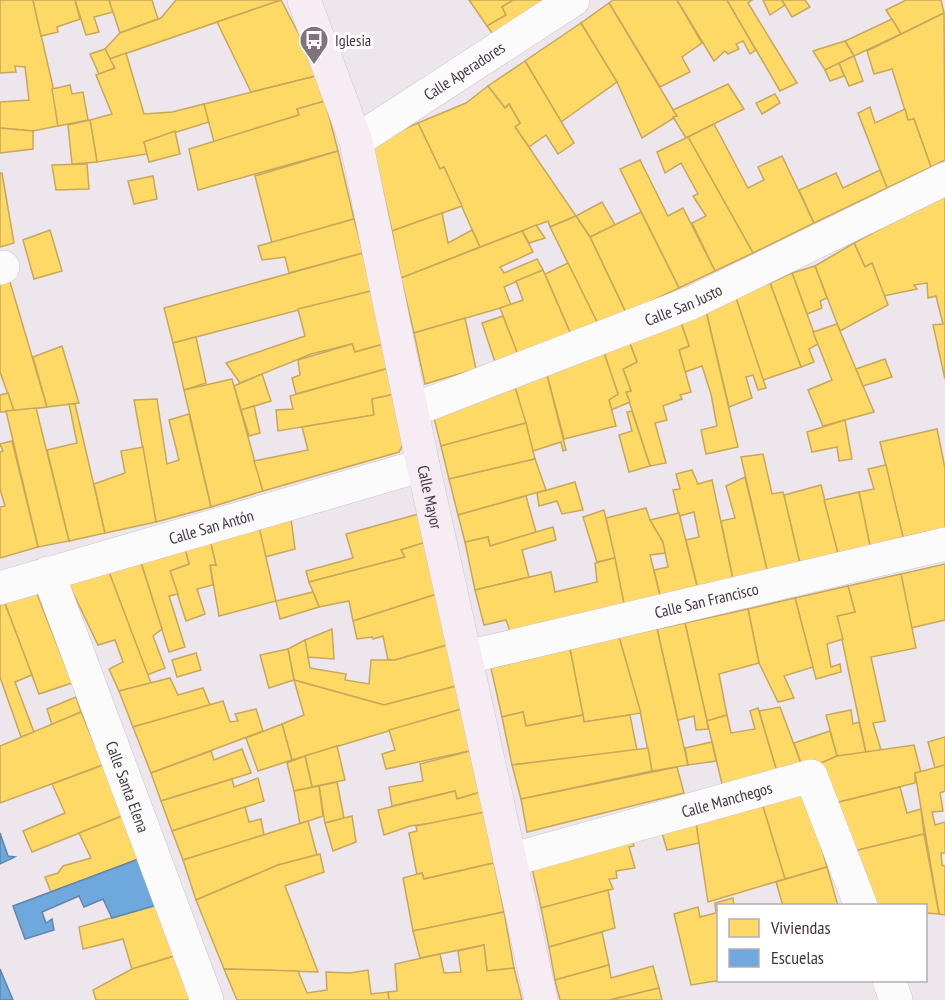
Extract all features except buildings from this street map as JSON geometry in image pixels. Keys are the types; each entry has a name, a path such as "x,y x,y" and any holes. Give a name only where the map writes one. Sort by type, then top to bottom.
{"street":[{"name":"Calle Mayor","path":"304,0 356,141 423,465 541,1000"},
{"name":"Calle Aperadores","path":"356,141 573,0"},
{"name":"Calle San Justo","path":"413,410 691,303 945,179"},
{"name":"Calle San Antón","path":"0,588 423,465"},
{"name":"Calle San Francisco","path":"467,657 945,544"},
{"name":"Calle Santa Elena","path":"48,573 207,1000"},
{"name":"Calle Manchegos","path":"510,860 812,776 860,904"},
{"path":"889,982 897,1000"}],"place":[{"name":"Iglesia","path":"314,66"}]}
